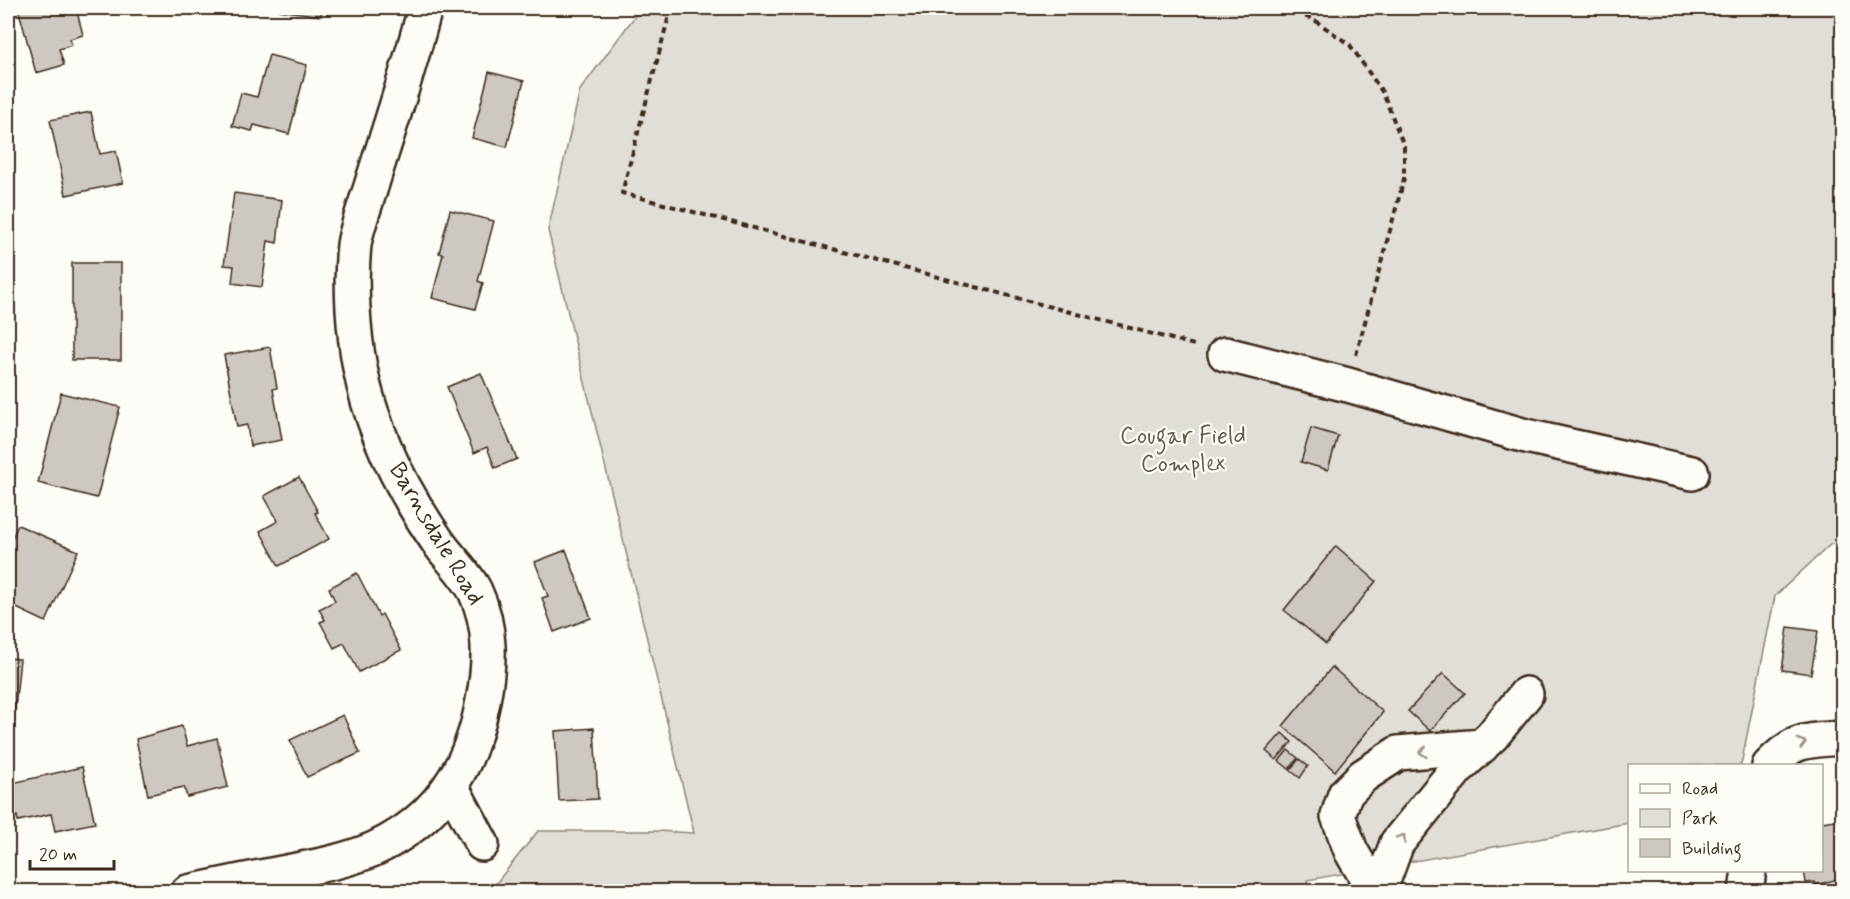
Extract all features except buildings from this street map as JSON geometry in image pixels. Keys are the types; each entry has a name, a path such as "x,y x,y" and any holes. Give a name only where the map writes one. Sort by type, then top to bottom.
{"street":[{"name":"Barnsdale Road","path":"188,891 339,861 375,848 408,828 437,804 451,786 468,756 480,719 487,681 489,643 487,624 473,588 438,542 390,460 369,406 362,378 353,312 354,245 425,8"},
{"path":"1225,354 1348,385 1526,436 1692,473"},
{"path":"1377,891 1397,843 1457,769 1482,746 1526,694"},
{"path":"1769,764 1782,752 1799,742 1842,738"},
{"path":"1377,891 1351,851 1338,816 1345,794 1363,776 1398,753 1482,746"},
{"path":"451,786 482,844"},
{"path":"1746,891 1749,872"}],"path":[{"path":"671,8 622,193 1225,354"},
{"path":"1286,8 1316,21 1350,45 1383,93 1404,146 1404,179 1348,385"}],"green space":[{"name":"Cougar Field Complex","path":"641,8 1842,8 1842,545 1831,544 1775,596 1741,764 1628,764 1628,823 1307,880 1309,891 489,892 538,831 694,833 548,230 580,90"}]}
